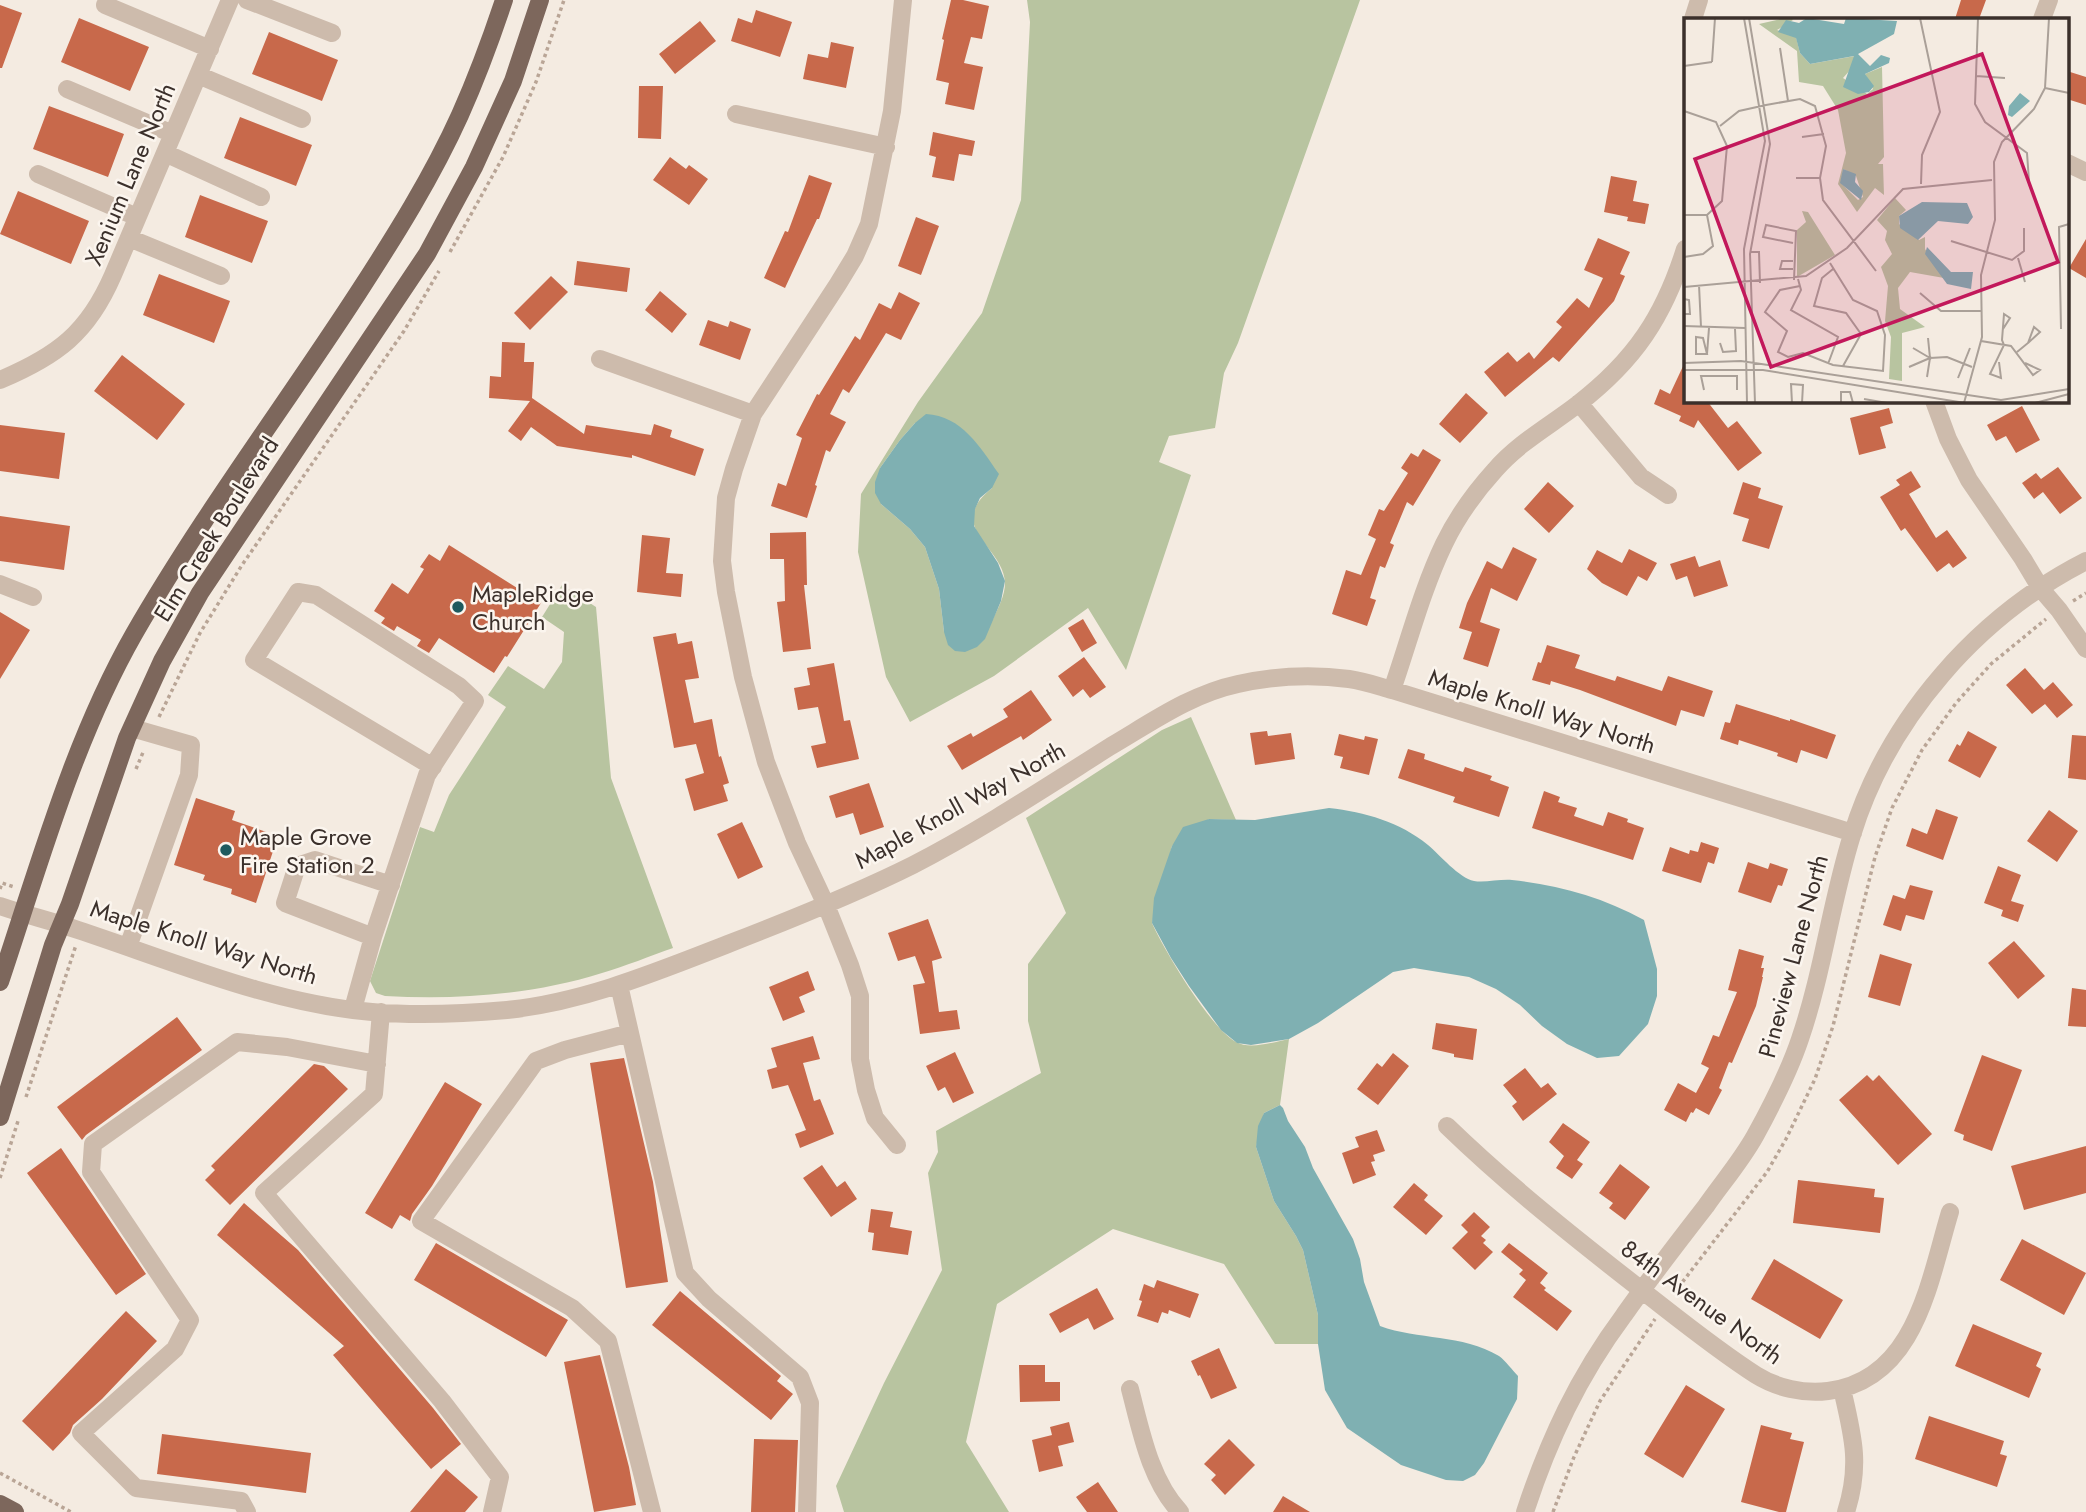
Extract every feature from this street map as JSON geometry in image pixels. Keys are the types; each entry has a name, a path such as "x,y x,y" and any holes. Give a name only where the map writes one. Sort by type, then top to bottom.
{"main road":[{"name":"Elm Creek Boulevard","path":"0,982 53,821 104,694 132,637 175,563 333,332 424,186 460,116 489,46 504,0"},
{"name":"Elm Creek Boulevard","path":"0,1117 54,945 71,927 132,728 162,660 200,593 427,254 474,167 513,81 540,0"},
{"path":"0,1504 15,1512"}],"street":[{"name":"Xenium Lane North","path":"0,380 27,369 53,353 76,334 97,310 230,0"},
{"path":"247,0 332,33"},
{"path":"897,1145 875,1118 866,1090 860,1059 860,996 850,965 797,843 766,762 743,677 722,561 726,498 753,414 827,303 855,256 869,224 892,111 903,0"},
{"path":"1693,18 1699,0"},
{"path":"2042,18 2049,0"},
{"path":"105,5 210,49"},
{"path":"198,75 302,119"},
{"path":"67,89 173,134"},
{"path":"736,114 886,146"},
{"path":"164,153 261,197"},
{"path":"2068,163 2086,172"},
{"path":"38,174 137,217"},
{"path":"129,237 221,276"},
{"path":"1392,690 1431,576 1444,544 1467,503 1497,467 1533,436 1579,403 1620,366 1649,331 1670,292 1684,252"},
{"path":"600,359 753,414"},
{"path":"1934,402 1948,439 1969,480 2041,589 2086,649"},
{"path":"1579,403 1641,477 1668,495"},
{"name":"Pineview Lane North","path":"1525,1512 1540,1467 1564,1411 1593,1359 1747,1148 1779,1091 1800,1039 1853,833 1880,766 1910,717 1944,672 1978,636 2010,610 2086,561"},
{"path":"0,584 33,597"},
{"path":"353,1009 373,937 427,775 433,766 475,701 459,685 316,595 298,593 254,660 433,766"},
{"name":"Maple Knoll Way North","path":"0,906 239,984 305,1001 381,1012 440,1014 508,1010 575,998 641,978 826,905 914,864 984,825 1177,706 1245,683 1308,676 1351,679 1392,690 1853,833"},
{"path":"128,947 189,775 191,746 132,728"},
{"path":"373,937 285,903 297,866 315,860 391,885"},
{"path":"619,985 685,1273 709,1299 800,1377 810,1403 807,1512"},
{"path":"381,1012 374,1094 264,1193 442,1401 500,1477 492,1512"},
{"path":"630,1033 536,1060 421,1220 572,1308 608,1341 652,1512"},
{"path":"247,1512 241,1501 136,1488 81,1433 175,1349 190,1320 90,1172 93,1144 237,1042 287,1046 377,1064"},
{"name":"84th Avenue North","path":"1447,1126 1541,1211 1642,1291 1768,1383 1795,1390 1821,1392 1842,1389 1873,1375 1893,1358 1920,1312 1950,1212"},
{"path":"1130,1389 1144,1442 1158,1479 1180,1512"},
{"path":"1842,1389 1855,1454 1855,1477 1846,1512"}],"path":[{"path":"450,252 503,157 536,82 564,0"},
{"path":"135,772 200,633 243,565 404,331 443,264"},
{"path":"26,1099 71,927"},
{"path":"0,1178 21,1112"},
{"path":"0,1473 71,1512"}],"green space":[{"path":"1027,0 1360,0 1238,343 1224,373 1215,428 1169,436 1159,462 1191,475 1126,670 1088,608 994,676 910,722 886,677 858,552 861,494 918,402 982,313 1021,200 1030,22","holes":["915,423 992,488 978,502 973,515 974,526 1002,570 1005,583 1003,597 993,619 944,632 939,589 925,547 910,529 881,504 880,468"]},
{"path":"562,585 596,607 611,778 673,948 602,973 522,991 440,997 385,996 376,993 370,981 420,827 434,832 449,795 506,707 488,695 508,666 544,689 562,662 564,632 542,617"},
{"path":"1191,717 1236,820 1209,819 1172,846 1152,923 1189,988 1226,1034 1236,1042 1248,1045 1289,1039 1280,1105 1264,1113 1256,1147 1274,1201 1303,1250 1318,1315 1318,1344 1275,1344 1224,1264 1113,1229 997,1304 966,1442 1009,1512 844,1512 836,1486 884,1383 942,1270 928,1173 938,1152 936,1131 1041,1073 1028,1021 1028,964 1066,913 1026,818 1162,730"}],"water":[{"path":"926,414 950,420 960,427 977,444 999,474 992,488 980,498 975,509 974,526 998,563 1005,581 1001,601 985,639 977,647 965,652 955,651 948,645 939,589 925,547 910,529 881,504 875,493 875,482 880,468 900,440"},
{"path":"1329,808 1369,815 1406,830 1468,879 1512,880 1547,885 1596,899 1644,920 1657,969 1657,996 1648,1024 1619,1056 1597,1058 1567,1044 1496,989 1469,977 1414,968 1393,972 1318,1023 1289,1039 1251,1045 1237,1043 1221,1030 1189,986 1152,923 1154,898 1172,846 1183,827 1209,819 1255,820"},
{"path":"1280,1105 1353,1239 1364,1282 1380,1326 1485,1349 1502,1358 1518,1376 1517,1399 1475,1475 1463,1481 1446,1480 1401,1465 1347,1428 1325,1390 1318,1344 1318,1315 1303,1250 1274,1201 1256,1147 1258,1126 1264,1113"}],"building":[{"path":"951,0 989,6 982,39 971,37 964,63 983,67 974,110 945,104 949,83 936,80"},
{"path":"1961,0 1986,0 1979,18 1955,18"},
{"path":"0,5 22,13 2,68 0,68"},
{"path":"756,10 792,22 780,57 731,41 738,18 752,23"},
{"path":"79,18 149,47 130,91 61,62"},
{"path":"700,21 716,41 675,74 659,54"},
{"path":"269,32 338,60 322,101 252,74"},
{"path":"831,42 854,47 846,88 803,79 808,54 828,58"},
{"path":"2068,71 2086,77 2086,105 2068,99"},
{"path":"639,86 663,86 661,139 638,138"},
{"path":"49,106 124,134 108,177 33,149"},
{"path":"240,117 312,145 296,186 224,158"},
{"path":"933,132 975,141 972,156 959,154 954,181 932,177 936,157 929,155"},
{"path":"670,157 686,169 689,165 708,179 689,205 653,180"},
{"path":"809,175 832,183 819,219 785,288 764,278 785,231 788,232"},
{"path":"1611,176 1637,181 1633,201 1649,204 1645,224 1627,221 1628,217 1604,212"},
{"path":"18,191 89,221 71,264 0,234"},
{"path":"200,195 268,221 252,263 185,237"},
{"path":"916,217 939,226 921,275 898,266"},
{"path":"1598,238 1630,252 1620,274 1625,276 1614,301 1559,362 1553,357 1505,397 1484,372 1508,352 1517,362 1529,352 1534,359 1562,327 1556,322 1577,298 1589,308 1603,278 1584,270"},
{"path":"2086,239 2086,278 2069,268"},
{"path":"577,261 630,268 627,292 574,285"},
{"path":"159,274 230,301 214,343 143,315"},
{"path":"551,276 568,292 530,330 514,313"},
{"path":"660,291 687,314 672,333 645,310"},
{"path":"899,292 920,303 901,340 886,333 849,393 843,389 830,414 846,422 830,452 826,450 807,518 771,506 778,483 786,486 802,438 796,435 817,394 819,395 855,336 860,340 879,303 891,309"},
{"path":"708,320 728,327 730,321 751,329 740,360 699,345"},
{"path":"502,342 525,343 524,362 534,362 532,398 584,434 586,425 651,435 654,424 672,430 670,437 704,449 695,476 632,455 632,458 557,446 531,427 521,441 508,431 530,401 489,398 490,376 501,377"},
{"path":"122,355 185,404 157,440 94,391"},
{"path":"1684,364 1684,402 1708,402 1728,428 1737,421 1762,453 1738,471 1698,420 1694,428 1679,421 1681,416 1654,404 1660,389 1670,394"},
{"path":"1466,393 1488,413 1460,443 1439,424"},
{"path":"2022,406 2040,440 2016,453 2006,436 1996,441 1987,425"},
{"path":"1889,408 1893,423 1880,427 1886,448 1859,455 1850,418"},
{"path":"0,425 65,433 59,479 0,471"},
{"path":"1423,449 1441,460 1413,506 1407,502 1390,543 1394,545 1385,568 1380,566 1370,598 1376,600 1367,626 1332,614 1346,570 1361,575 1376,539 1368,535 1379,509 1384,511 1408,473 1401,468 1411,453 1418,457"},
{"path":"2058,467 2082,498 2060,514 2043,492 2034,499 2022,483 2036,473 2041,479"},
{"path":"1911,471 1921,487 1909,494 1936,538 1947,530 1967,558 1953,568 1949,563 1937,572 1905,528 1901,531 1880,497 1900,485 1896,480"},
{"path":"1548,482 1574,506 1549,533 1524,509"},
{"path":"1743,482 1761,488 1758,498 1783,506 1769,549 1742,541 1749,519 1733,514"},
{"path":"0,516 70,526 64,570 0,561"},
{"path":"806,532 807,585 804,585 811,649 783,652 777,602 785,601 784,559 770,559 770,533"},
{"path":"642,535 670,538 666,573 683,574 681,597 637,592"},
{"name":"MapleRidge Church","path":"449,545 541,603 494,673 439,638 429,653 417,646 421,640 397,626 394,631 381,623 385,618 374,611 392,583 408,594 424,569 420,567 429,554 440,561"},
{"path":"1513,547 1537,559 1517,601 1491,588 1480,622 1500,629 1488,667 1463,659 1472,632 1459,628 1467,603 1487,561 1502,569"},
{"path":"1629,549 1657,563 1647,581 1638,576 1627,596 1602,583 1587,569 1597,550 1622,563"},
{"path":"1695,556 1699,567 1720,560 1728,586 1694,597 1687,576 1676,580 1670,564"},
{"path":"0,612 30,630 0,679"},
{"path":"1083,619 1097,643 1082,652 1068,628"},
{"path":"676,633 678,644 692,641 699,678 685,680 694,723 712,719 719,757 721,756 729,783 723,785 728,801 694,811 685,779 704,773 696,744 674,748 653,637"},
{"path":"1547,645 1580,655 1575,668 1615,681 1617,676 1662,691 1668,676 1713,691 1704,717 1681,710 1676,726 1580,690 1551,681 1550,685 1532,680"},
{"path":"1084,657 1106,687 1090,698 1083,689 1073,697 1058,676"},
{"path":"834,663 844,721 850,720 859,759 817,768 811,746 826,743 818,707 798,710 794,688 810,685 807,668"},
{"path":"2025,668 2044,690 2053,682 2073,705 2057,718 2045,704 2032,714 2006,685"},
{"path":"1031,690 1052,720 1023,740 1021,736 962,770 947,746 971,733 973,737 1008,717 1003,709"},
{"path":"1736,704 1836,735 1827,759 1801,750 1797,763 1777,756 1778,753 1739,740 1738,745 1720,739 1725,722 1730,723"},
{"path":"1267,731 1268,736 1291,733 1295,759 1255,765 1250,733"},
{"path":"1968,731 1997,747 1980,778 1948,761"},
{"path":"1339,734 1364,740 1365,736 1378,739 1369,775 1340,768 1343,757 1334,755"},
{"path":"2072,735 2086,736 2086,780 2068,778"},
{"path":"1408,749 1425,754 1424,759 1463,772 1465,767 1492,776 1490,780 1509,787 1499,817 1453,802 1455,797 1398,778"},
{"path":"869,783 884,827 860,835 853,813 836,818 829,796"},
{"path":"1544,791 1560,797 1558,802 1577,808 1574,816 1603,826 1608,812 1644,828 1633,860 1532,828"},
{"name":"Maple Grove Fire Station 2","path":"196,798 235,811 232,820 278,836 256,903 231,894 232,889 203,880 205,875 174,865"},
{"path":"1936,809 1958,817 1943,860 1906,846 1912,828 1927,834"},
{"path":"2049,810 2078,831 2057,862 2027,841"},
{"path":"742,822 763,867 738,879 717,834"},
{"path":"1701,842 1719,848 1714,864 1708,862 1701,883 1662,871 1670,847 1689,854 1690,850 1698,852"},
{"path":"1748,862 1768,869 1770,863 1788,869 1782,886 1778,885 1771,903 1738,892"},
{"path":"1998,866 2021,875 2011,901 2024,905 2018,922 2001,916 2003,910 1984,903"},
{"path":"1910,885 1933,891 1924,920 1906,915 1901,931 1883,925 1893,895 1905,899"},
{"path":"928,919 942,958 932,961 939,1012 957,1010 960,1029 920,1034 913,985 925,983 915,956 898,961 888,933"},
{"path":"2014,941 2045,976 2018,999 1988,963"},
{"path":"1739,949 1764,956 1761,968 1764,968 1763,977 1756,1006 1732,1063 1729,1062 1719,1088 1722,1090 1709,1115 1696,1108 1686,1122 1664,1110 1678,1083 1696,1093 1709,1068 1701,1064 1713,1035 1719,1037 1737,992 1728,990"},
{"path":"1880,954 1912,964 1900,1006 1868,997"},
{"path":"808,971 815,990 799,997 805,1012 783,1021 769,987"},
{"path":"2072,988 2086,990 2086,1027 2068,1026"},
{"path":"177,1017 202,1050 82,1140 57,1107"},
{"path":"1436,1023 1477,1029 1473,1060 1432,1049"},
{"path":"813,1036 820,1059 803,1063 814,1101 820,1099 834,1134 800,1148 795,1134 806,1130 788,1085 772,1089 767,1070 777,1067 771,1048"},
{"path":"955,1052 974,1093 953,1103 945,1087 938,1091 926,1066"},
{"path":"1393,1053 1409,1066 1378,1105 1357,1089 1377,1063 1382,1067"},
{"path":"1982,1055 2022,1070 1992,1151 1963,1140 1964,1135 1954,1131"},
{"path":"624,1058 653,1182 668,1282 626,1288 590,1063"},
{"path":"314,1064 324,1066 348,1089 230,1205 205,1180 215,1170 211,1166"},
{"path":"1525,1068 1541,1088 1548,1083 1557,1094 1523,1121 1512,1106 1517,1102 1503,1085"},
{"path":"1867,1075 1873,1081 1879,1075 1932,1134 1898,1165 1839,1100"},
{"path":"445,1082 482,1104 410,1221 400,1215 392,1229 365,1213"},
{"path":"1563,1123 1590,1142 1577,1160 1583,1164 1572,1179 1556,1168 1564,1156 1549,1142"},
{"path":"1377,1130 1385,1151 1373,1155 1375,1161 1371,1162 1376,1175 1353,1184 1342,1153 1359,1147 1355,1137"},
{"path":"2086,1146 2086,1193 2024,1210 2011,1166"},
{"path":"61,1148 146,1274 116,1295 27,1173"},
{"path":"1620,1164 1650,1187 1625,1220 1609,1208 1613,1203 1599,1193"},
{"path":"822,1165 837,1187 845,1181 857,1199 831,1217 803,1178"},
{"path":"1798,1180 1875,1189 1874,1197 1884,1198 1880,1233 1793,1223"},
{"path":"1414,1183 1428,1195 1424,1200 1443,1216 1426,1235 1393,1207"},
{"path":"244,1203 298,1250 461,1444 431,1469 333,1355 344,1346 217,1235"},
{"path":"871,1209 893,1212 890,1227 912,1231 908,1255 872,1250 874,1233 868,1232"},
{"path":"1474,1212 1490,1227 1481,1236 1486,1240 1483,1243 1493,1252 1475,1270 1452,1248 1468,1232 1461,1225"},
{"path":"2022,1239 2086,1273 2064,1315 2000,1280"},
{"path":"436,1243 568,1320 546,1357 414,1280"},
{"path":"1509,1243 1548,1273 1540,1283 1546,1288 1544,1290 1572,1311 1557,1331 1513,1297 1526,1280 1519,1274 1523,1270 1501,1252"},
{"path":"1774,1259 1843,1300 1820,1339 1751,1299"},
{"path":"1157,1280 1199,1294 1190,1318 1169,1310 1168,1314 1162,1312 1158,1323 1137,1316 1144,1284 1154,1288"},
{"path":"1097,1288 1114,1319 1094,1330 1088,1318 1060,1333 1049,1314"},
{"path":"680,1291 781,1376 777,1381 793,1394 771,1420 652,1325"},
{"path":"126,1311 157,1341 102,1399 73,1425 70,1433 53,1451 22,1421"},
{"path":"1973,1324 2042,1353 2036,1366 2041,1369 2029,1398 1955,1366"},
{"path":"1219,1348 1237,1388 1211,1399 1191,1361"},
{"path":"600,1355 636,1505 594,1512 564,1362"},
{"path":"1019,1365 1045,1365 1045,1382 1060,1382 1060,1401 1020,1402"},
{"path":"1686,1385 1725,1409 1683,1478 1644,1454"},
{"path":"1929,1416 2004,1441 2000,1454 2007,1456 1997,1487 1915,1459"},
{"path":"1069,1422 1074,1442 1058,1446 1063,1466 1039,1472 1032,1440 1052,1435 1050,1427"},
{"path":"1761,1425 1792,1433 1790,1439 1804,1442 1786,1512 1741,1502"},
{"path":"162,1434 311,1453 306,1493 157,1474"},
{"path":"754,1439 798,1440 795,1512 751,1512"},
{"path":"1229,1439 1255,1465 1225,1495 1211,1480 1216,1475 1204,1464"},
{"path":"446,1469 478,1497 465,1512 410,1512"},
{"path":"1098,1482 1118,1512 1087,1512 1076,1497"},
{"path":"1283,1496 1310,1512 1273,1512"}],"place":[{"name":"MapleRidge Church","path":"458,607"},
{"name":"Maple Grove Fire Station 2","path":"226,850"}]}
